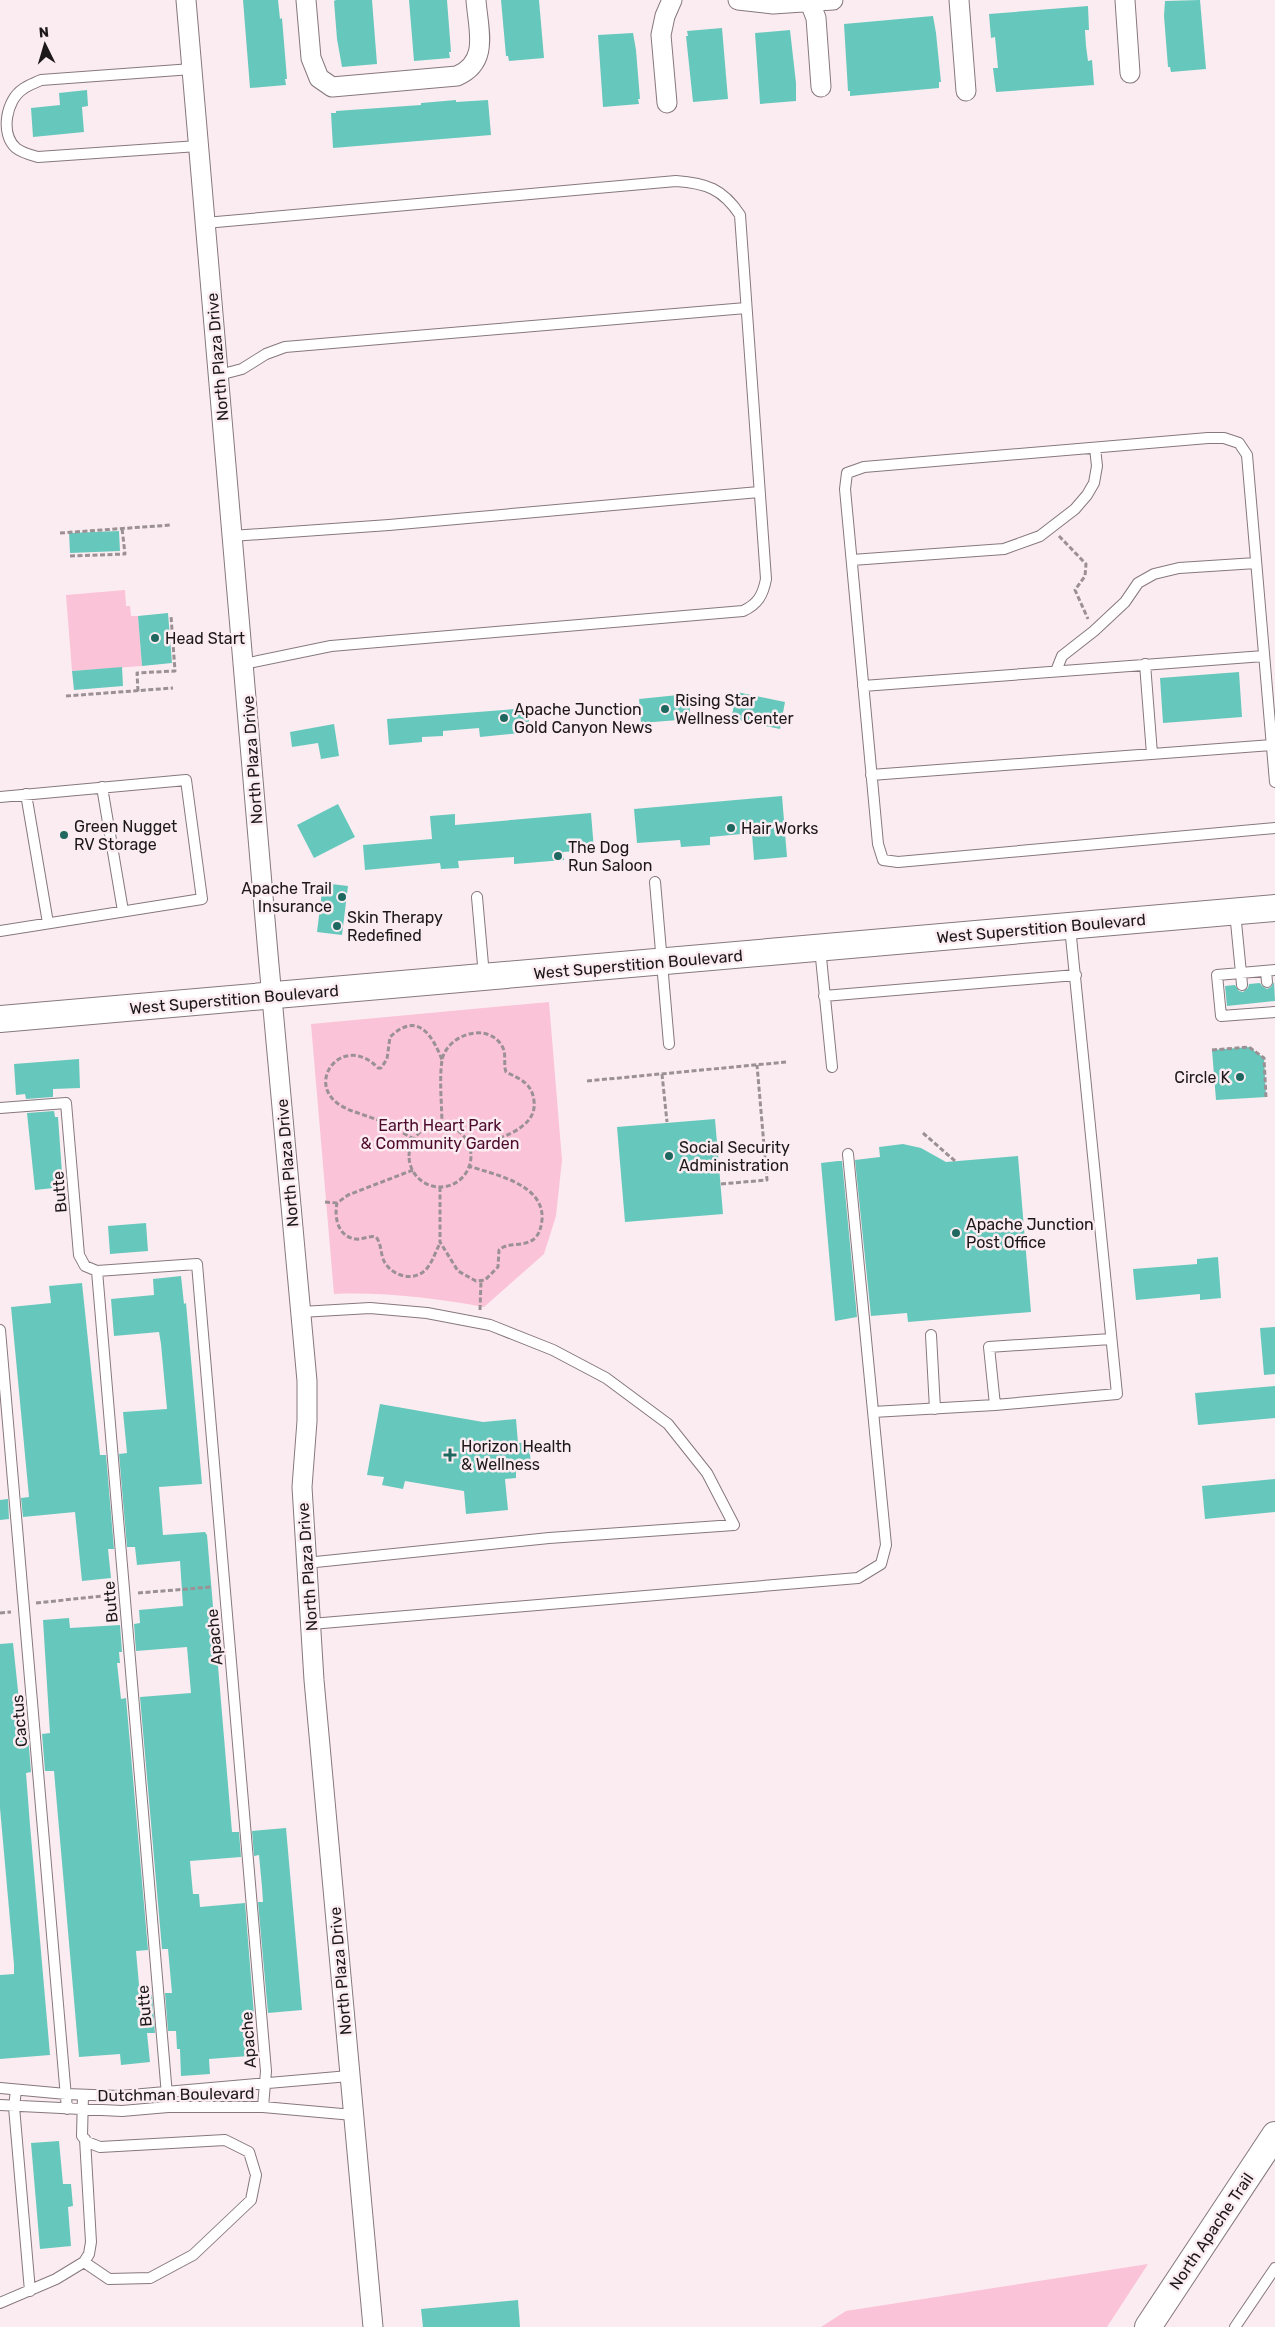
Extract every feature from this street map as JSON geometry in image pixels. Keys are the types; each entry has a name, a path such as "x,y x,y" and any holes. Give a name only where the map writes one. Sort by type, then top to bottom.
{"main road":[{"name":"West Superstition Boulevard","path":"0,1019 1275,908"},
{"name":"North Apache Trail","path":"1148,2327 1274,2138"}],"street":[{"name":"North Plaza Drive","path":"186,0 272,996 308,1381 302,1487 306,1563 349,2076 373,2327"},
{"path":"306,0 310,58 319,78 332,87 457,76 466,72 475,64 480,44 476,0"},
{"path":"667,103 661,35 665,16 672,0"},
{"path":"738,0 773,4 833,0"},
{"path":"959,0 966,92"},
{"path":"1125,0 1130,73"},
{"path":"809,1 816,18 821,87"}],"lane":[{"path":"192,69 41,80 22,89 12,100 5,124 8,137 15,147 38,157 198,146"},
{"path":"205,223 676,181 696,182 717,190 731,201 740,215 766,579 760,600 752,607 743,611 331,646 244,664"},
{"path":"219,375 242,369 266,354 285,347 746,308"},
{"path":"1275,782 1271,694 1264,656 1247,455 1239,443 1224,438 1208,438 864,467 847,473 845,490 871,775 878,844 883,860 898,862 1275,828"},
{"path":"852,560 1004,549 1040,536 1075,509 1087,495 1094,483 1097,466 1095,448"},
{"path":"232,536 399,524 760,492"},
{"path":"1056,670 1062,656 1094,631 1125,602 1138,583 1154,574 1179,568 1256,563"},
{"path":"863,686 1056,670 1264,656"},
{"path":"1145,664 1152,754"},
{"path":"871,775 1272,745"},
{"path":"0,798 186,780 202,899 0,931"},
{"path":"102,787 123,911"},
{"path":"26,794 48,923"},
{"path":"655,882 669,1044"},
{"path":"477,897 484,977"},
{"path":"1235,911 1242,985"},
{"path":"873,1412 995,1405 1117,1394 1070,926"},
{"path":"820,947 832,1067"},
{"path":"1270,975 1241,973 1217,975 1221,1016 1244,1010 1271,1009"},
{"path":"824,996 1076,975"},
{"name":"Butte","path":"0,1108 66,1103 79,1255 85,1266 97,1272 168,2108"},
{"path":"311,1624 858,1578 881,1564 886,1545 848,1154"},
{"name":"Apache","path":"97,1272 197,1264 265,2061 263,2107"},
{"path":"301,1312 370,1308 427,1312 490,1325 562,1354 606,1378 668,1424 707,1473 734,1525 549,1538 306,1563"},
{"name":"Cactus","path":"0,1330 67,2108"},
{"path":"931,1335 935,1408"},
{"path":"995,1405 989,1348 1111,1339"},
{"name":"Dutchman Boulevard","path":"0,2088 66,2094 120,2096 349,2076"},
{"path":"16,2090 14,2107 30,2291"},
{"path":"83,2095 82,2136 87,2142 100,2147 226,2140 248,2152 256,2176 251,2200 193,2255 150,2278 109,2279 84,2262"},
{"name":"Dutchman Boulevard","path":"0,2105 122,2111 168,2108 263,2107 353,2115"},
{"path":"0,2303 56,2279 84,2262 89,2254 91,2242 85,2139"},
{"path":"1235,2327 1271,2283 1275,2268"}],"path":[{"path":"60,532 171,525"},
{"path":"70,556 125,554 122,528"},
{"path":"1061,538 1082,558 1087,570 1075,590 1094,631"},
{"path":"138,692 137,673 175,671 171,616"},
{"path":"173,638 186,637"},
{"path":"66,696 173,688"},
{"path":"414,1139 382,1122 338,1104 326,1088 326,1077 329,1069 337,1060 356,1054 366,1057 378,1068 381,1068 387,1059 390,1037 404,1026 412,1025 428,1033 435,1042 442,1060"},
{"path":"442,1126 442,1060 446,1049 454,1040 475,1032 495,1039 502,1046 506,1072 525,1081 534,1094 535,1106 532,1117 519,1128 470,1149"},
{"path":"1212,1050 1249,1047 1264,1058 1266,1097"},
{"path":"587,1081 786,1062"},
{"path":"721,1184 767,1180 757,1065"},
{"path":"662,1074 666,1122"},
{"path":"442,1126 457,1130 463,1136 470,1149 469,1166 461,1179 440,1187 423,1182 413,1170 409,1155 414,1139 426,1129 442,1126"},
{"path":"923,1134 955,1161"},
{"path":"440,1242 458,1271 476,1281 481,1281 493,1274 498,1266 499,1250 502,1247 525,1244 535,1239 541,1230 542,1217 540,1205 521,1186 469,1166"},
{"path":"325,1202 337,1203 348,1195 413,1170"},
{"path":"337,1203 336,1217 343,1232 358,1239 376,1237 384,1262 391,1271 409,1277 419,1274 426,1269 440,1242 440,1187"},
{"path":"478,1322 482,1299 481,1281"}],"green space":[{"path":"125,590 126,606 130,606 131,616 138,616 142,666 72,671 66,595"},
{"name":"Earth Heart Park & Community Garden","path":"549,1002 562,1160 556,1216 544,1254 484,1307 409,1296 334,1294 311,1024"},
{"path":"1148,2264 1107,2327 821,2327 846,2311"}],"building":[{"path":"243,0 278,0 280,19 282,18 286,85 250,88"},
{"path":"372,0 377,64 342,67 337,39 334,1"},
{"path":"409,0 447,0 450,58 414,61"},
{"path":"501,0 539,0 544,58 509,61 508,56 506,56"},
{"path":"1200,0 1206,69 1171,72 1170,67 1168,67 1164,16 1165,1"},
{"path":"1088,6 1089,30 1085,30 1086,46 1088,61 1092,60 1094,85 996,92 993,68 998,68 995,37 991,38 989,14"},
{"path":"933,16 941,82 939,82 939,88 850,96 850,91 848,91 844,24"},
{"path":"722,28 728,99 693,102 687,31"},
{"path":"790,30 796,83 796,101 760,104 755,33"},
{"path":"633,33 636,50 639,104 603,107 598,35"},
{"path":"87,90 88,106 82,107 84,132 33,137 31,108 60,105 59,93"},
{"path":"456,100 456,102 488,100 491,135 333,148 331,113 336,113 336,111 421,105 421,103"},
{"path":"119,531 120,551 70,553 69,533"},
{"name":"Head Start","path":"168,613 172,663 142,666 138,616"},
{"path":"122,667 123,686 74,690 72,671"},
{"path":"1239,672 1242,717 1163,723 1160,678"},
{"path":"737,692 785,702 780,729 731,719"},
{"name":"Rising Star Wellness Center","path":"688,694 691,719 641,723 639,699"},
{"path":"528,708 530,732 480,737 479,728 443,731 443,736 422,737 422,742 389,745 387,719"},
{"path":"334,724 339,756 321,759 318,743 292,747 290,732"},
{"path":"782,796 787,857 754,860 752,833 710,837 710,845 681,847 680,840 637,843 634,809"},
{"path":"338,804 355,837 314,858 297,825"},
{"path":"591,813 594,850 563,852 564,860 514,864 514,857 458,861 459,868 441,869 440,863 365,870 363,845 432,839 430,816 455,814 455,825"},
{"path":"323,883 348,886 342,935 317,932"},
{"path":"1274,982 1275,1001 1227,1006 1225,986 1235,985 1239,991 1243,992 1248,988 1249,984 1260,983 1267,989"},
{"name":"Circle K","path":"1249,1047 1264,1058 1266,1097 1216,1100 1212,1050"},
{"path":"79,1059 80,1088 53,1089 53,1097 26,1099 25,1094 16,1095 14,1064"},
{"path":"54,1111 55,1117 58,1117 63,1187 35,1190 27,1113"},
{"name":"Social Security Administration","path":"715,1119 723,1214 625,1222 617,1127"},
{"name":"Apache Junction Post Office","path":"903,1144 921,1148 946,1162 1018,1156 1031,1312 908,1322 907,1313 871,1316 855,1160 880,1157 879,1147"},
{"path":"842,1161 857,1317 835,1321 821,1163"},
{"path":"146,1223 148,1251 110,1254 108,1226"},
{"path":"1218,1257 1221,1298 1200,1300 1200,1294 1136,1300 1133,1269 1197,1264 1197,1259"},
{"path":"181,1276 184,1304 186,1303 202,1484 159,1487 163,1535 205,1532 207,1535 232,1832 239,1832 241,1857 190,1861 193,1894 199,1894 200,1907 245,1903 254,2015 248,2015 249,2056 209,2059 210,2074 181,2076 180,2049 177,2049 176,2031 168,2031 165,1993 172,1993 168,1949 162,1949 140,1697 191,1693 187,1647 136,1651 134,1624 140,1623 139,1610 183,1606 180,1561 137,1565 135,1547 127,1547 119,1454 127,1453 123,1412 167,1409 159,1332 114,1336 111,1299 154,1295 153,1279"},
{"path":"82,1283 100,1455 106,1455 114,1549 108,1549 111,1578 82,1581 75,1512 23,1517 21,1498 29,1497 11,1307 51,1303 49,1286"},
{"path":"1275,1327 1275,1374 1264,1375 1260,1328"},
{"path":"1275,1386 1275,1418 1198,1425 1195,1393"},
{"name":"Horizon Health & Wellness","path":"380,1404 483,1422 516,1419 518,1443 529,1442 531,1466 516,1468 516,1478 505,1479 508,1510 466,1514 464,1491 405,1481 403,1489 382,1485 384,1477 367,1475"},
{"path":"1275,1479 1275,1512 1205,1519 1202,1486"},
{"path":"8,1499 9,1519 0,1520 0,1500"},
{"path":"69,1618 70,1628 120,1625 122,1652 119,1652 120,1663 117,1663 121,1699 126,1698 148,1950 136,1951 140,1996 152,1995 155,2033 147,2033 150,2062 121,2065 120,2054 79,2057 54,1771 45,1771 42,1734 50,1733 43,1620"},
{"path":"13,1643 22,1729 24,1736 28,1735 31,1772 26,1773 50,2055 0,2059 0,1975 14,1974 14,1965 0,1808 0,1644"},
{"path":"286,1828 302,2010 268,2013 258,1902 263,1902 262,1887 259,1855 254,1856 252,1831"},
{"path":"59,2141 63,2184 71,2184 73,2206 68,2207 71,2246 40,2249 31,2143"},
{"path":"518,2300 520,2327 423,2327 421,2309"}],"place":[{"name":"Head Start","path":"155,638"},
{"name":"Rising Star Wellness Center","path":"665,709"},
{"name":"Apache Junction Gold Canyon News","path":"504,718"},
{"name":"Hair Works","path":"731,828"},
{"name":"Green Nugget RV Storage","path":"64,835"},
{"name":"The Dog Run Saloon","path":"558,856"},
{"name":"Apache Trail Insurance","path":"342,897"},
{"name":"Skin Therapy Redefined","path":"337,926"},
{"name":"Circle K","path":"1240,1077"},
{"name":"Social Security Administration","path":"669,1156"},
{"name":"Apache Junction Post Office","path":"956,1233"},
{"name":"Horizon Health & Wellness","path":"450,1455"}]}
